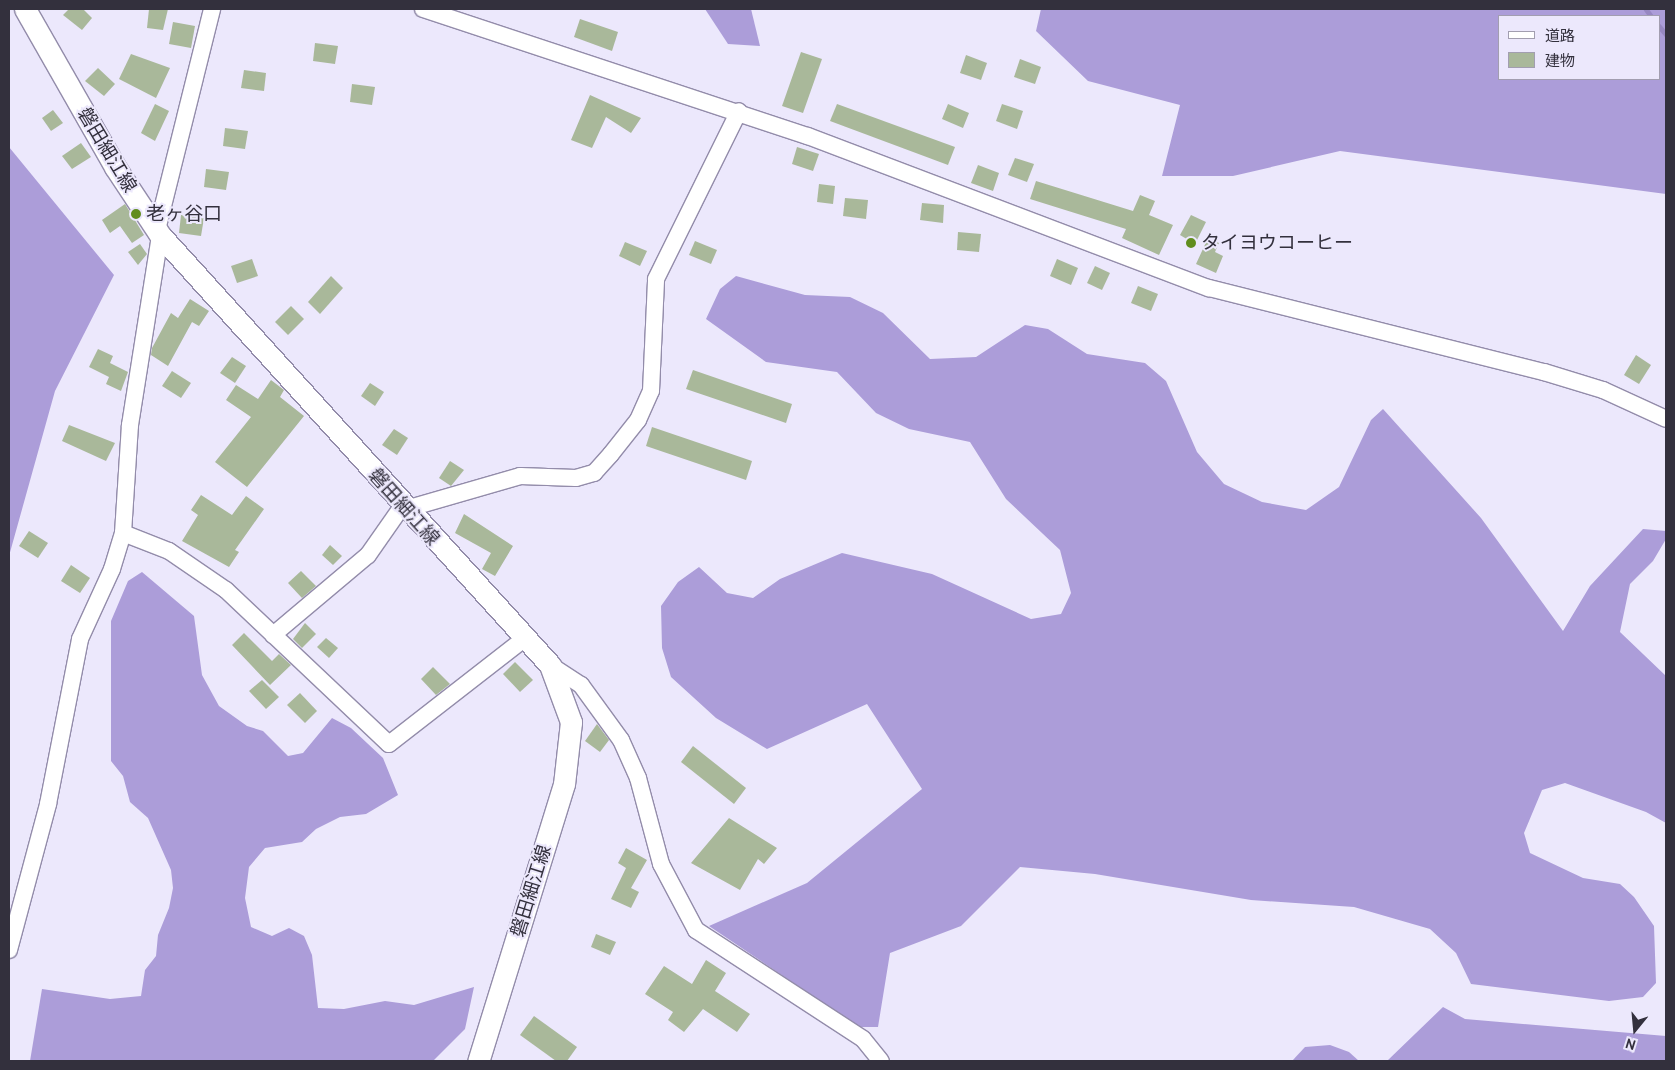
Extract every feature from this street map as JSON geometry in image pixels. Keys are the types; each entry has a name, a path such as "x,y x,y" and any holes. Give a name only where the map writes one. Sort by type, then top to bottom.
{"main road":[{"name":"磐田細江線","path":"25,9 115,166 158,232 404,507 550,665 571,722 564,784 478,1061"}],"street":[{"path":"9,950 48,804 80,640 112,569 123,532 130,425 158,232 212,9"},
{"path":"423,9 739,111 1209,288 1544,372 1603,390 1666,419"},
{"path":"273,635 368,555 404,507 520,476 576,478 594,473 611,454 638,420 651,391 656,279 739,111"},
{"path":"123,532 168,551 226,590 389,744 525,638"},
{"path":"550,665 581,684 621,740 638,778 661,864 696,930 863,1039 881,1061"}],"shaded area":[{"path":"705,9 751,9 760,46 728,44"},
{"path":"1041,9 1666,9 1666,194 1340,151 1233,176 1162,176 1180,105 1088,81 1036,31"},
{"path":"9,147 114,275 55,391 9,556"},
{"path":"736,276 805,295 850,297 883,313 930,359 976,357 1025,325 1048,329 1087,354 1145,363 1166,381 1197,452 1224,484 1262,502 1306,510 1339,487 1371,420 1383,409 1481,518 1563,631 1590,586 1643,529 1666,531 1666,539 1653,561 1630,584 1620,632 1666,676 1666,823 1646,812 1565,783 1542,790 1524,833 1530,853 1583,878 1620,884 1634,897 1654,926 1656,983 1643,997 1609,1001 1471,984 1456,953 1430,929 1354,907 1251,900 1095,874 1020,867 961,926 890,953 878,1027 859,1027 709,926 807,883 922,789 867,704 767,749 716,718 671,677 662,648 661,606 678,582 699,567 727,593 753,598 780,579 842,553 932,574 1031,619 1061,614 1071,593 1060,550 1006,499 970,442 909,429 876,413 837,372 766,362 706,319 720,289"},
{"path":"142,572 194,616 202,675 219,706 247,726 263,731 288,756 303,753 332,718 351,728 383,758 398,795 366,814 340,817 316,829 302,842 265,848 249,867 245,898 251,927 272,936 289,928 304,936 312,955 318,1008 344,1009 385,1001 414,1005 474,987 465,1029 433,1061 30,1061 42,989 110,999 141,996 145,970 156,956 158,935 169,908 173,888 171,870 148,818 130,802 123,776 111,761 111,621 128,581"},
{"path":"1443,1007 1465,1019 1666,1036 1665,1061 1387,1061"},
{"path":"1330,1045 1349,1052 1359,1061 1292,1061 1305,1047"}],"building":[{"path":"69,9 83,9 92,18 82,30 63,15"},
{"path":"149,9 168,9 163,30 147,28"},
{"path":"580,19 618,32 612,51 574,37"},
{"path":"173,22 195,26 191,48 169,44"},
{"path":"315,43 338,46 335,64 313,61"},
{"path":"801,52 822,59 803,113 782,106"},
{"path":"131,54 170,68 156,98 119,79"},
{"path":"966,55 987,63 981,80 960,73"},
{"path":"1020,59 1041,67 1035,84 1014,77"},
{"path":"98,68 115,84 104,96 85,81"},
{"path":"244,70 266,73 264,91 241,88"},
{"path":"352,84 375,87 372,105 350,102"},
{"path":"590,95 641,118 631,133 606,117 592,148 571,140"},
{"path":"155,104 169,111 155,141 141,133"},
{"path":"837,104 955,147 948,165 830,121"},
{"path":"948,104 969,113 963,128 942,119"},
{"path":"1002,104 1023,111 1017,129 996,121"},
{"path":"53,110 63,123 51,131 42,118"},
{"path":"225,128 248,131 245,149 223,146"},
{"path":"81,143 91,157 72,169 62,156"},
{"path":"797,147 819,154 813,171 792,164"},
{"path":"1015,158 1034,164 1027,182 1008,175"},
{"path":"978,165 999,173 993,191 971,183"},
{"path":"206,169 229,172 226,190 204,187"},
{"path":"1036,181 1133,211 1140,195 1155,201 1149,215 1173,225 1159,255 1122,238 1126,229 1030,199"},
{"path":"819,184 835,186 833,204 817,202"},
{"path":"845,198 868,200 866,219 843,216"},
{"path":"922,203 944,205 943,223 920,220"},
{"path":"125,204 144,235 132,243 120,226 110,233 102,220"},
{"path":"181,215 204,218 201,236 179,233"},
{"path":"1191,215 1206,222 1195,244 1180,235"},
{"path":"958,232 981,234 979,252 957,250"},
{"path":"1208,238 1219,243 1215,252 1223,256 1216,273 1196,264"},
{"path":"695,241 717,250 711,264 689,255"},
{"path":"625,242 647,251 640,266 619,256"},
{"path":"140,244 147,254 138,265 128,252"},
{"path":"252,259 258,276 237,283 231,266"},
{"path":"1057,259 1078,268 1071,285 1050,276"},
{"path":"1095,266 1110,273 1102,290 1087,283"},
{"path":"331,276 343,288 320,314 308,302"},
{"path":"1138,286 1158,294 1151,311 1131,303"},
{"path":"190,299 209,311 199,326 192,322 168,366 151,355 152,348 171,313 178,318"},
{"path":"291,306 304,319 288,335 275,322"},
{"path":"98,349 113,356 110,363 128,372 121,391 106,384 109,377 89,367"},
{"path":"1636,355 1651,365 1639,384 1624,375"},
{"path":"232,357 246,366 235,383 220,373"},
{"path":"693,370 792,404 786,423 686,389"},
{"path":"172,371 191,383 181,398 162,386"},
{"path":"271,380 284,390 280,397 304,416 247,487 215,462 251,417 226,400 236,385 258,399"},
{"path":"370,383 384,392 375,406 361,396"},
{"path":"69,425 115,443 106,461 62,441"},
{"path":"652,427 752,461 746,480 646,446"},
{"path":"394,429 408,438 397,455 382,445"},
{"path":"450,461 464,470 451,486 439,478"},
{"path":"201,495 232,515 246,496 264,509 235,550 239,552 229,567 182,541 198,515 191,510"},
{"path":"464,514 513,546 495,576 482,569 491,553 455,533"},
{"path":"29,531 48,543 38,558 19,546"},
{"path":"330,545 342,556 333,565 322,555"},
{"path":"71,565 90,578 80,593 61,581"},
{"path":"301,571 316,586 302,598 288,583"},
{"path":"305,623 316,634 302,648 293,639"},
{"path":"244,633 272,661 279,654 291,665 270,685 232,645"},
{"path":"326,638 338,648 329,658 317,647"},
{"path":"515,662 533,680 520,692 503,674"},
{"path":"433,667 450,684 436,695 421,679"},
{"path":"262,680 279,697 266,709 249,691"},
{"path":"300,693 317,711 305,723 287,705"},
{"path":"597,724 609,740 600,752 585,741"},
{"path":"693,746 746,788 734,804 681,762"},
{"path":"729,818 777,848 764,864 758,859 740,890 691,863"},
{"path":"626,848 647,860 631,888 639,892 631,908 611,899 626,868 618,863"},
{"path":"596,934 616,942 610,955 591,947"},
{"path":"706,960 726,973 715,991 750,1014 737,1032 703,1009 684,1032 668,1020 673,1012 645,994 664,966 692,984"},
{"path":"534,1016 577,1047 567,1061 556,1061 520,1035"}],"waterway":[{"path":"1646,9 1650,15"},
{"path":"1660,27 1666,34"}],"place":[{"name":"老ヶ谷口","path":"136,214"},
{"name":"タイヨウコーヒー","path":"1191,243"}]}
